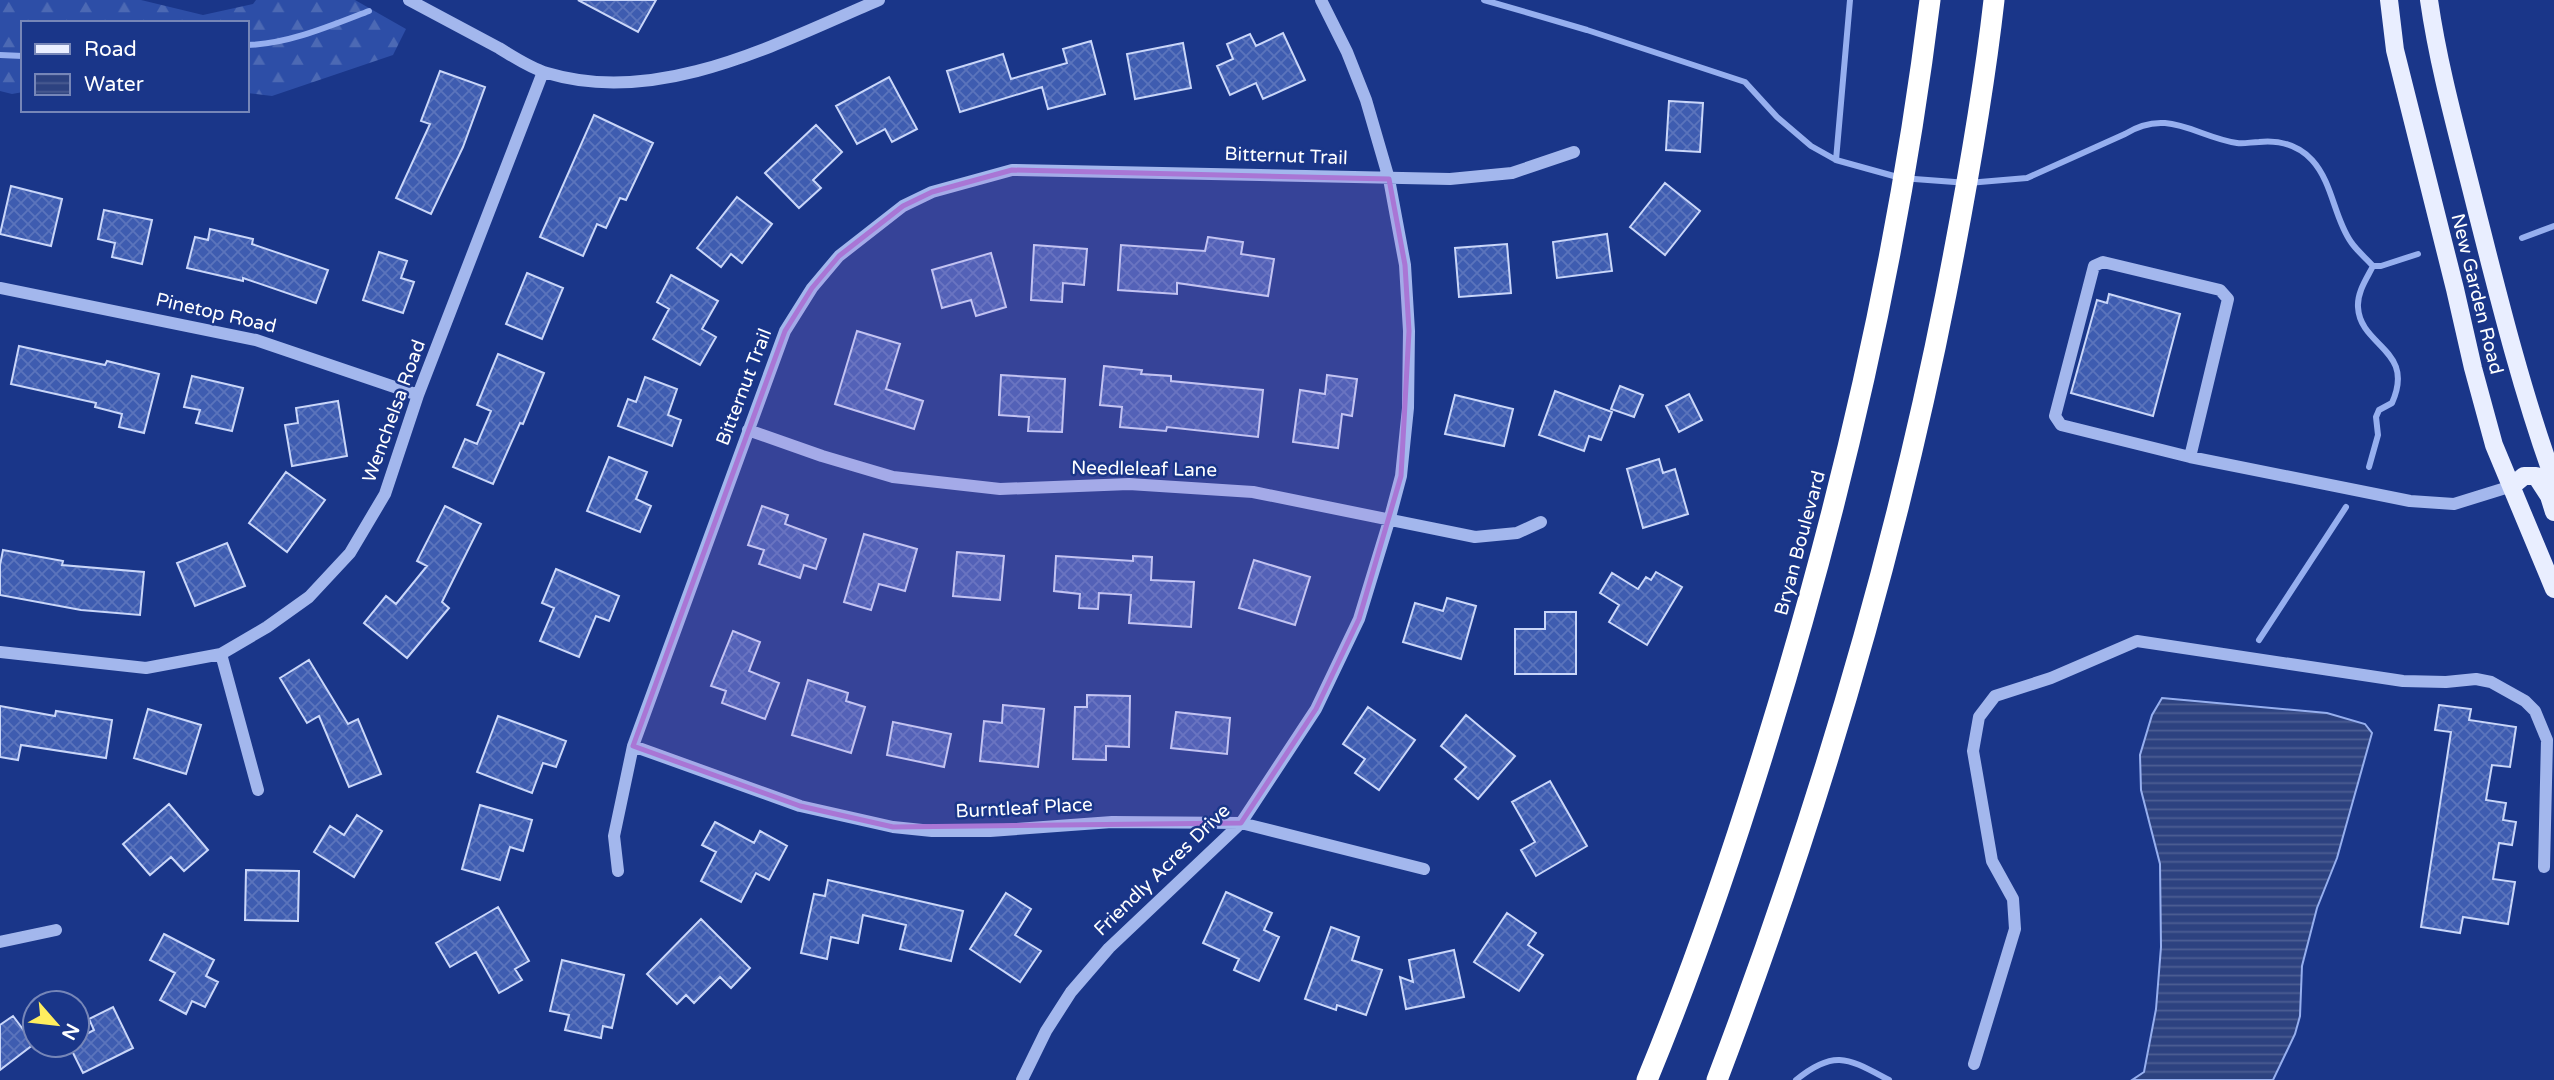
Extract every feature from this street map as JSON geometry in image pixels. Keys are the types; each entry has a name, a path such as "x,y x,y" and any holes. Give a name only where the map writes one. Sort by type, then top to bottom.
{"highway":[{"name":"Bryan Boulevard","path":"1647,1080 1676,1011 1748,802 1815,576 1877,326 1916,111 1930,0"},
{"path":"1717,1080 1786,890 1841,718 1899,502 1926,393 1956,243 1994,0"}],"main road":[{"name":"New Garden Road","path":"2389,0 2395,50 2494,446 2554,589"},
{"name":"New Garden Road","path":"2429,0 2436,47 2491,265 2540,443 2554,480"},
{"path":"2512,486 2524,476 2536,476 2549,496 2554,512"}],"street":[{"path":"410,0 543,72 569,79 603,83 641,82 705,70 803,33 879,0"},
{"name":"Friendly Acres Drive","path":"1022,1080 1046,1031 1071,992 1109,948 1241,823 1321,698 1360,619 1389,520 1401,476 1408,408 1409,331 1405,265 1389,178 1366,100 1347,52 1321,0"},
{"name":"Wenchelsa Road","path":"0,652 146,668 221,654 267,627 309,597 350,552 385,494 418,395 543,72"},
{"name":"Bitternut Trail","path":"618,871 614,836 633,746 785,331 812,288 839,256 902,206 932,192 1012,170 1450,179 1512,173 1574,152"},
{"path":"2190,457 2228,299 2220,290 2103,262 2094,266 2055,415 2061,425 2190,457 2410,501 2454,504 2512,486"},
{"name":"Pinetop Road","path":"0,288 256,340 418,395"},
{"name":"Needleleaf Lane","path":"748,430 822,457 892,477 1000,489 1129,484 1252,492 1475,537 1517,533 1541,522"},
{"path":"1974,1065 2015,929 2013,899 1992,861 1973,751 1979,717 1995,696 2051,678 2137,641 2403,681 2491,682 2525,701 2536,711 2552,737 2544,867"},
{"path":"221,654 258,790"},
{"name":"Burntleaf Place","path":"633,746 800,806 893,827 932,831 990,831 1112,822 1241,823 1424,869"},
{"path":"0,942 56,930"}],"highlighted area":[{"path":"1012,170 1389,179 1405,265 1409,331 1401,476 1359,619 1316,709 1241,823 893,827 800,806 633,746 785,331 812,288 839,256 903,206 932,192"}],"green space":[{"path":"0,0 141,0 203,15 253,4 256,0 355,0 406,29 393,55 272,96 248,93 248,21 21,21 21,92 12,94 0,91"}],"water":[{"path":"2162,698 2327,713 2365,724 2372,733 2337,858 2317,908 2302,966 2300,1016 2295,1034 2273,1080 2132,1080 2144,1072 2156,1009 2161,947 2160,864 2141,790 2140,755 2152,715"}],"building":[{"path":"578,0 656,0 638,32"},
{"path":"1283,33 1305,80 1263,99 1256,83 1230,95 1217,66 1233,59 1227,44 1250,34 1256,46"},
{"path":"1091,41 1105,94 1048,109 1042,87 960,112 947,71 1003,54 1011,79 1067,63 1063,49"},
{"path":"1183,43 1191,88 1135,99 1127,54"},
{"path":"440,71 485,87 463,147 431,214 396,198 430,124 421,121"},
{"path":"889,77 917,129 892,142 885,129 857,144 836,106"},
{"path":"1669,101 1703,103 1700,152 1666,150"},
{"path":"594,115 653,143 626,200 620,198 606,228 597,224 583,256 540,237"},
{"path":"816,125 842,152 813,180 821,188 799,208 765,173"},
{"path":"1665,183 1700,211 1665,255 1630,227"},
{"path":"11,186 62,199 51,246 0,234"},
{"path":"737,197 772,224 742,263 731,254 721,267 697,248"},
{"path":"104,210 152,220 142,264 112,257 115,243 98,239"},
{"path":"210,229 253,239 252,244 328,270 316,303 243,278 243,281 187,268 195,237 208,240"},
{"path":"1607,234 1612,271 1557,278 1553,242"},
{"path":"1208,237 1243,242 1241,254 1274,259 1268,296 1177,283 1177,294 1118,290 1121,245 1205,251"},
{"path":"1507,244 1511,293 1459,297 1455,248"},
{"path":"1034,245 1087,249 1084,285 1063,283 1062,302 1031,300"},
{"path":"379,252 407,261 401,278 414,282 403,313 363,300"},
{"path":"991,253 1006,307 976,316 971,300 942,308 932,270"},
{"path":"527,273 563,288 542,339 506,324"},
{"path":"671,275 718,301 702,329 716,337 700,365 653,339 669,309 657,302"},
{"path":"2109,294 2180,314 2153,416 2071,393 2097,300 2107,303"},
{"path":"857,331 900,344 886,389 923,401 914,429 835,404"},
{"path":"19,346 105,365 107,361 159,374 144,433 119,427 122,414 95,407 96,403 11,384"},
{"path":"498,354 544,373 523,424 520,423 493,484 453,467 465,439 477,444 491,411 477,405"},
{"path":"1104,366 1142,370 1141,374 1171,376 1171,381 1263,390 1258,437 1167,427 1166,431 1120,427 1122,407 1100,405"},
{"path":"1001,375 1065,379 1062,432 1028,431 1029,417 999,415"},
{"path":"1327,375 1357,379 1352,416 1342,414 1338,448 1293,442 1300,390 1325,394"},
{"path":"192,376 243,388 232,431 196,423 200,410 184,407"},
{"path":"645,377 677,389 668,415 681,420 672,446 618,426 628,399 636,402"},
{"path":"1620,386 1643,395 1634,417 1611,409"},
{"path":"1555,391 1612,412 1601,440 1589,436 1584,451 1539,435"},
{"path":"1689,394 1702,420 1679,432 1666,406"},
{"path":"1455,395 1513,409 1504,446 1445,434"},
{"path":"338,401 347,456 292,466 285,425 298,423 296,408"},
{"path":"609,457 647,472 636,499 651,506 640,532 587,511"},
{"path":"1659,459 1663,473 1675,469 1688,514 1643,528 1627,469"},
{"path":"286,472 325,500 287,552 249,523"},
{"path":"445,506 481,524 442,602 449,608 407,658 364,623 386,596 396,604 427,566 417,561"},
{"path":"762,506 788,515 785,524 826,539 816,569 804,565 800,578 759,564 764,550 748,545"},
{"path":"864,534 917,549 905,591 879,584 871,610 844,602"},
{"path":"227,543 245,586 195,606 177,563"},
{"path":"3,550 63,561 62,565 144,572 140,615 81,610 0,595"},
{"path":"957,552 1004,556 1000,600 953,596"},
{"path":"1056,556 1133,561 1133,556 1152,557 1151,580 1194,582 1191,627 1129,623 1131,595 1099,593 1098,609 1079,608 1080,594 1054,591"},
{"path":"1254,560 1310,577 1295,625 1239,608"},
{"path":"556,569 619,596 609,621 596,616 579,657 540,641 554,608 542,603"},
{"path":"1656,572 1682,587 1647,645 1609,622 1619,605 1600,593 1612,573 1638,589 1646,577 1651,580"},
{"path":"1447,598 1476,606 1461,659 1403,642 1415,603 1443,611"},
{"path":"1545,612 1576,612 1576,674 1515,674 1515,629 1545,629"},
{"path":"733,631 760,642 749,671 779,683 765,719 722,703 726,691 711,686"},
{"path":"309,660 348,724 358,719 381,774 349,787 319,716 307,723 280,678"},
{"path":"808,680 848,693 846,701 865,707 851,753 792,735"},
{"path":"1087,695 1130,696 1129,747 1106,746 1106,760 1073,759 1075,707 1087,707"},
{"path":"1003,705 1044,709 1038,767 980,761 984,721 1002,723"},
{"path":"2439,705 2471,709 2469,720 2516,727 2510,767 2492,765 2486,800 2506,803 2503,820 2516,822 2512,845 2499,843 2493,879 2515,882 2508,924 2463,917 2460,933 2421,927 2451,732 2435,730"},
{"path":"0,706 55,716 56,711 112,720 106,758 21,745 18,760 0,757"},
{"path":"1368,707 1415,740 1379,790 1355,773 1365,759 1343,744"},
{"path":"148,709 201,725 186,774 134,758"},
{"path":"1176,712 1230,718 1227,754 1171,748"},
{"path":"1466,715 1515,756 1478,799 1455,779 1466,767 1441,746"},
{"path":"498,716 566,741 556,767 543,763 532,793 477,772"},
{"path":"893,722 951,734 944,767 887,755"},
{"path":"1550,781 1587,846 1536,876 1521,850 1535,842 1512,802"},
{"path":"169,804 208,850 184,871 171,857 150,875 123,844"},
{"path":"480,805 532,820 523,851 510,847 500,880 462,869"},
{"path":"357,815 382,831 354,877 314,852 330,826 344,835"},
{"path":"715,822 754,843 760,831 787,846 769,880 756,873 741,902 701,881 716,852 702,845"},
{"path":"246,870 299,871 298,921 245,920"},
{"path":"828,880 963,911 951,961 900,949 906,925 863,915 858,943 831,937 827,959 801,953 814,894 825,896"},
{"path":"1226,892 1272,913 1264,930 1279,937 1259,981 1234,970 1239,959 1203,943"},
{"path":"1006,893 1031,909 1015,935 1041,951 1020,982 970,949"},
{"path":"498,907 529,961 515,969 522,980 499,993 476,952 450,967 436,943"},
{"path":"1507,913 1536,933 1528,945 1543,955 1519,991 1474,962"},
{"path":"701,919 750,968 731,988 720,977 694,1003 686,995 677,1004 647,974"},
{"path":"1331,927 1359,937 1352,960 1382,970 1366,1015 1337,1005 1336,1010 1305,999"},
{"path":"164,934 214,960 206,976 218,982 205,1007 192,1001 186,1014 160,1000 175,973 150,960"},
{"path":"1454,950 1464,997 1406,1009 1400,977 1413,982 1409,960"},
{"path":"562,960 624,975 612,1028 603,1026 601,1038 565,1030 569,1015 550,1011"},
{"path":"113,1007 133,1048 83,1073 76,1059 91,1059 91,1032 94,1030 91,1018"},
{"path":"13,1016 21,1027 21,1054 0,1070 0,1025"}],"waterway":[{"path":"1484,0 1587,30 1745,82 1777,117 1811,146 1836,160 1901,178 1968,183 2027,178 2140,126 2155,123 2182,126 2237,143 2281,143 2307,155 2319,169 2345,233 2373,266 2418,254"},
{"path":"1836,160 1850,0"},
{"path":"248,45 293,38 369,11"},
{"path":"0,55 21,56"},
{"path":"2522,238 2554,226"},
{"path":"2369,467 2378,435 2376,417 2379,410 2392,403 2398,385 2397,371 2392,359 2368,331 2361,320 2358,307 2361,291 2373,266"},
{"path":"2259,640 2346,507"},
{"path":"1796,1080 1832,1060 1852,1062 1889,1080"}]}
